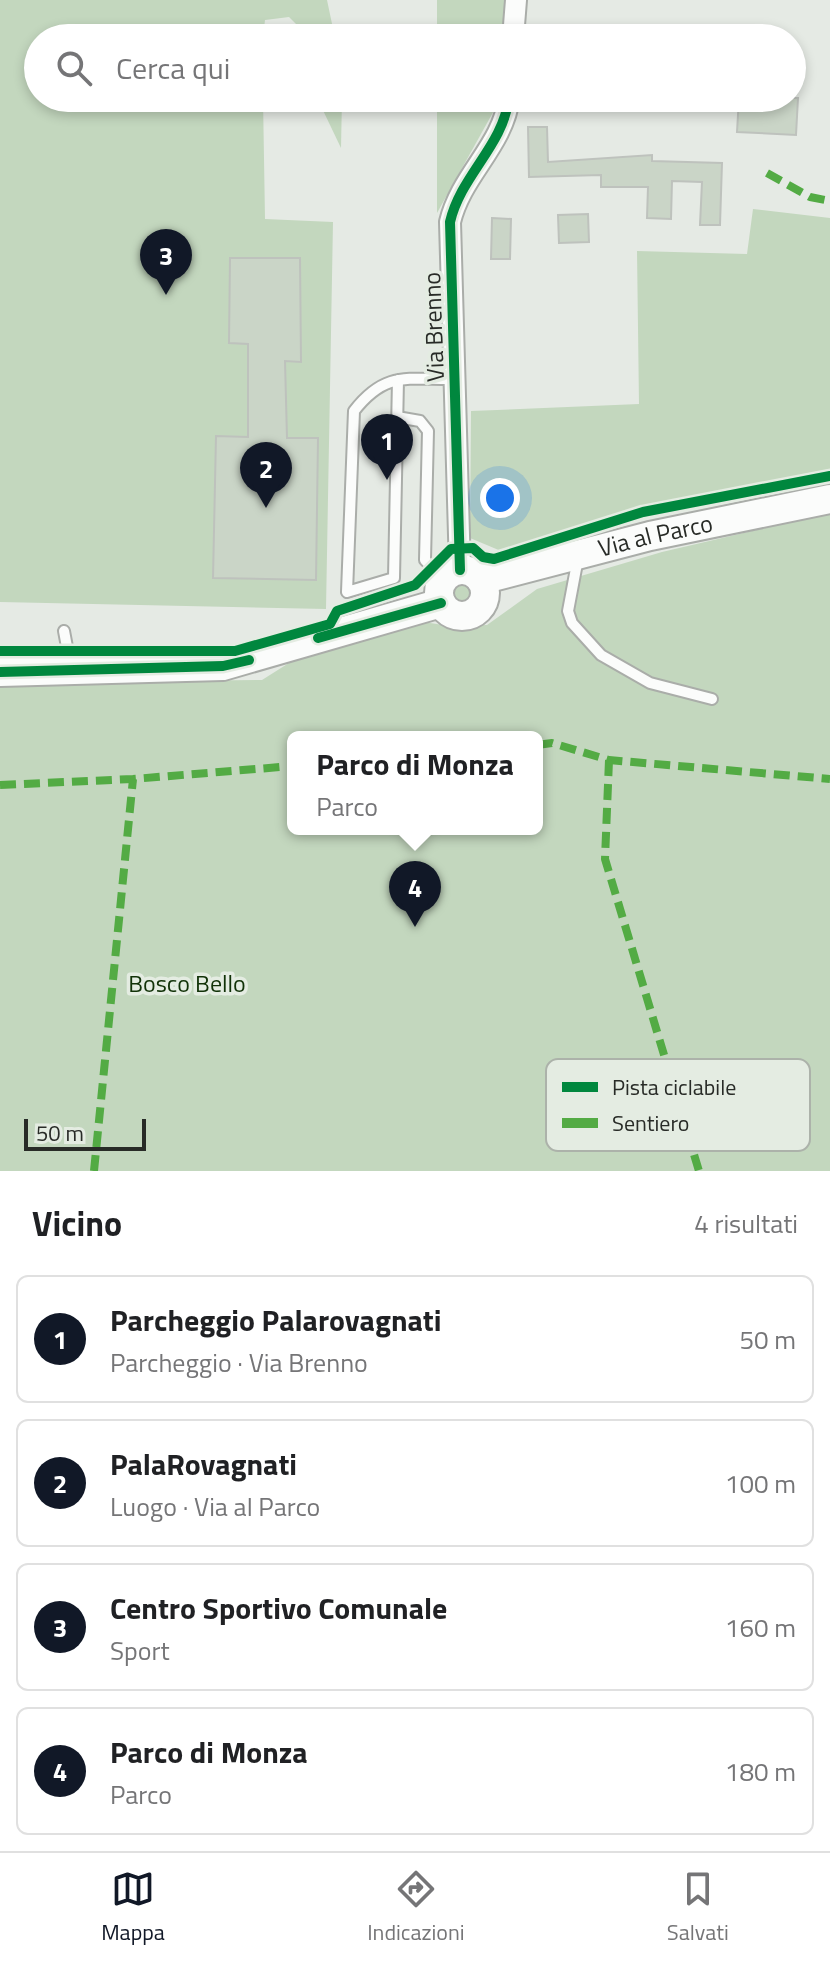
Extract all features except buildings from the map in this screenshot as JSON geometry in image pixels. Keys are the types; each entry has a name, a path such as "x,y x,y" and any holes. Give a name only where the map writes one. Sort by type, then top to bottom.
{"street":[{"path":"514,24 516,0"},
{"name":"Via Brenno","path":"456,583 456,379 450,222 455,199 500,133 505,112"},
{"name":"Via al Parco","path":"0,672 223,666 456,583 578,556 658,534 830,499"},
{"name":"Via al Parco","path":"0,665 71,670"}],"lane":[{"path":"398,380 394,578 347,592 354,411 371,390 398,380 456,379"},
{"path":"397,417 420,421 428,431 425,560 456,583"},
{"path":"578,556 568,611 572,623 601,655 650,683 712,699"},
{"path":"64,631 71,670"}],"green space":[{"path":"0,0 327,0 332,24 296,24 289,17 265,20 265,24 24,24 24,112 263,112 265,219 333,222 326,609 0,602"},
{"path":"437,0 506,0 505,24 437,24"},
{"path":"324,112 342,112 341,148"},
{"path":"437,112 493,112 437,213"},
{"path":"753,209 830,218 830,469 623,514 501,551 470,538 471,411 639,404 637,251 747,254"},
{"name":"Bosco Bello","path":"830,513 830,1171 0,1171 0,683 262,680 300,656 410,620 450,626 487,625 537,589 662,552"},
{"path":"462,582 471,585 474,594 471,603 462,606 453,603 450,594 453,585"}],"marked path":[{"path":"767,173 810,197 830,201"},
{"path":"543,744 552,743 609,760 830,779"},
{"path":"609,760 605,859 665,1059"},
{"path":"0,785 133,779 287,766"},
{"path":"94,1171 133,779"},
{"path":"693,1151 699,1171"}],"cycle path":[{"path":"460,570 450,222 455,205 491,146 506,112"},
{"path":"0,651 235,651 330,624 337,611 415,585 451,549 473,548 483,557 494,559 643,512 830,476"},
{"path":"318,638 441,603"},
{"path":"0,672 223,666 249,660"}],"place":[{"name":"Centro Sportivo Comunale","path":"166,295"},
{"name":"Parcheggio Palarovagnati","path":"387,480"},
{"name":"PalaRovagnati","path":"266,508"},
{"name":"Parco di Monza","path":"415,927"}]}
